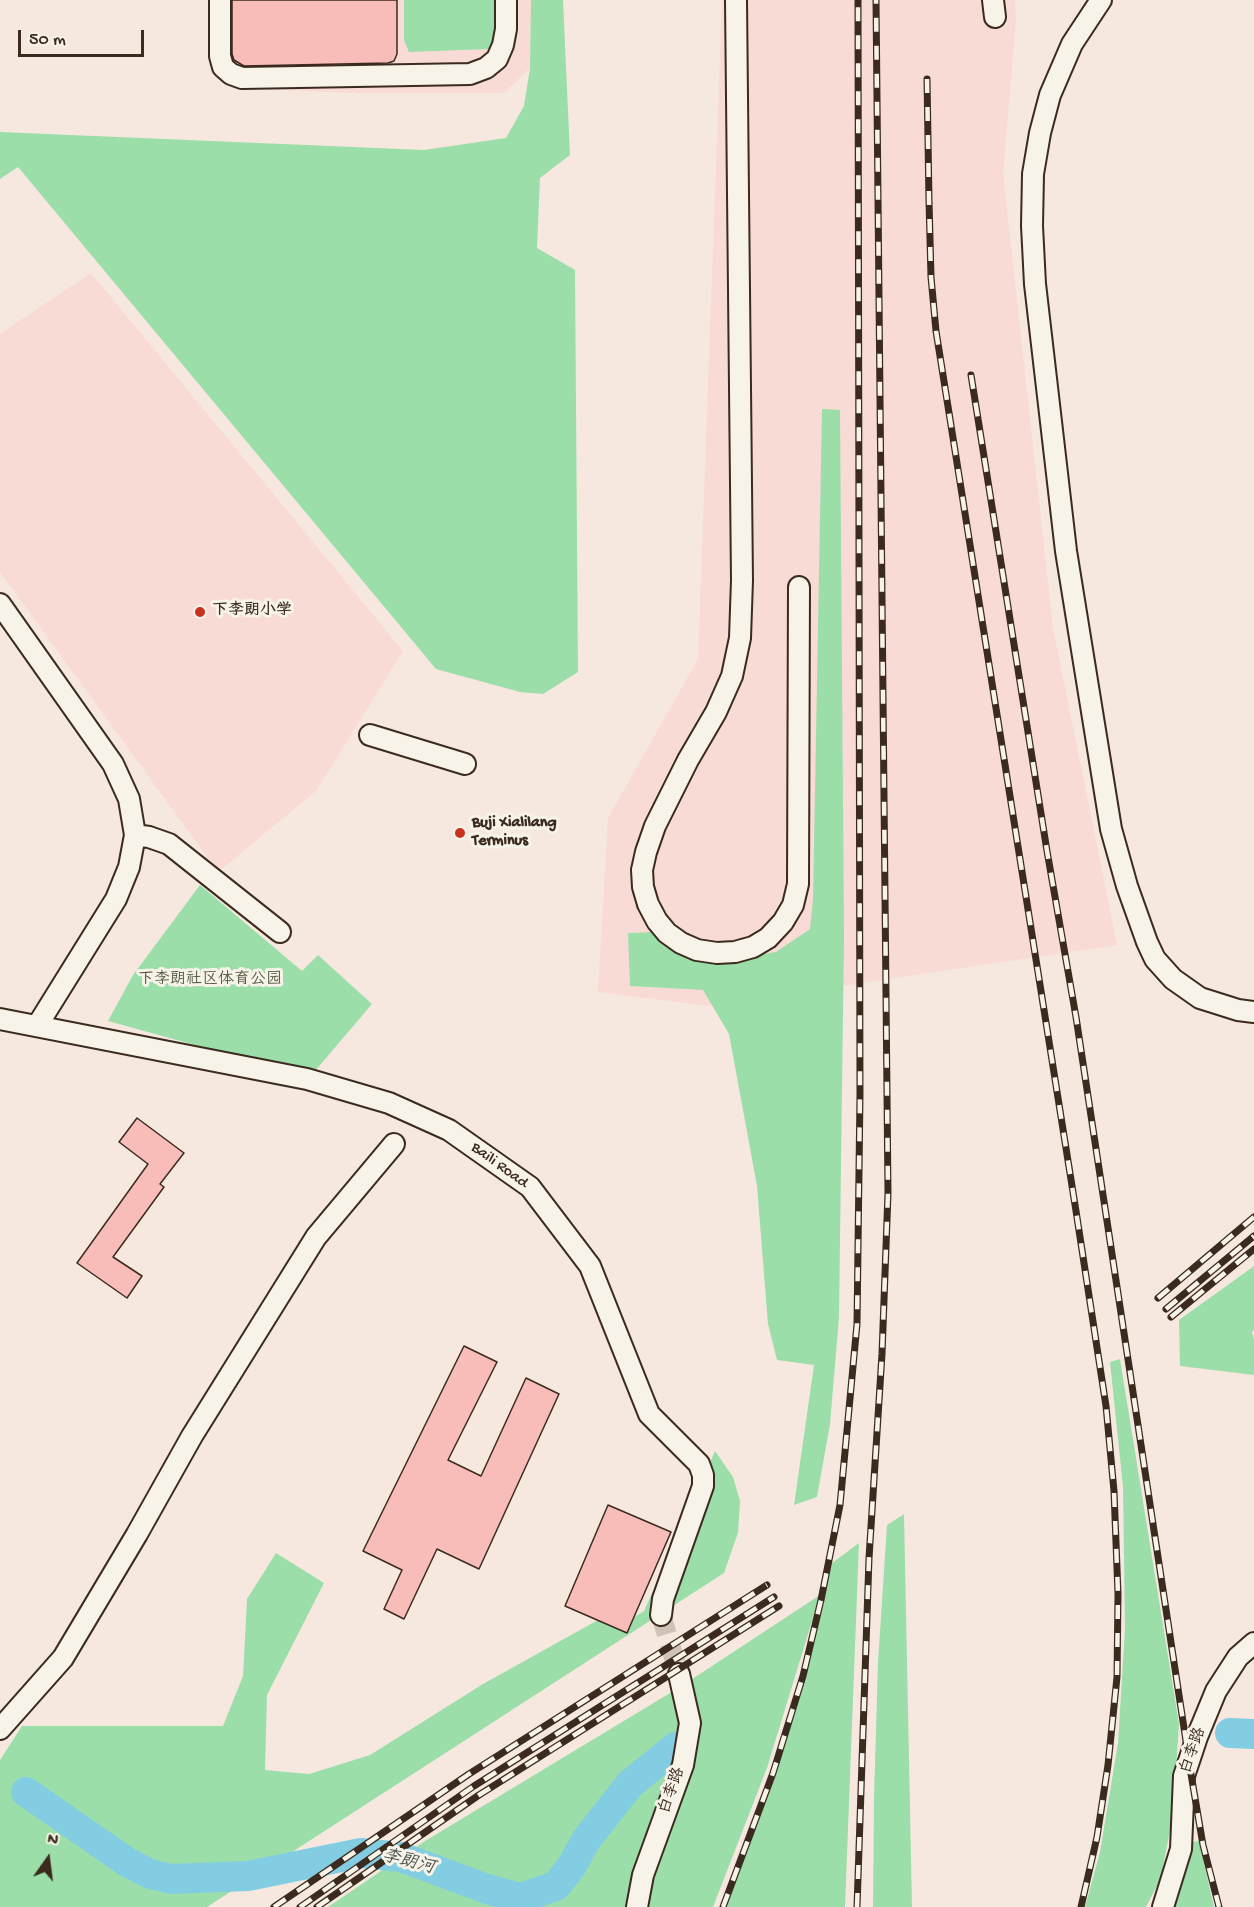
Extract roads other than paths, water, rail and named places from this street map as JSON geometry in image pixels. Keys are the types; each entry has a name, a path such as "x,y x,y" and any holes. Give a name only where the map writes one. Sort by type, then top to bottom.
{"street":[{"path":"220,0 220,56 223,67 231,74 242,78 470,74 486,68 497,59 506,29 506,0"},
{"path":"736,0 742,580 740,638 732,676 716,712 688,760 655,826 642,870 643,887 648,904 657,921 674,938 697,950 717,953 735,952 753,946 768,938 783,922 793,905 798,884 799,587"},
{"path":"1101,0 1072,44 1050,95 1033,174 1032,226 1035,285 1066,551 1111,829 1127,886 1147,942 1155,958 1173,978 1200,998 1238,1010 1254,1012"},
{"path":"0,604 113,764 129,799 135,836 129,867 116,899 37,1026"},
{"path":"370,735 465,764"},
{"path":"135,836 149,837 169,844 280,933"},
{"name":"Baili Road","path":"0,1018 307,1079 388,1103 449,1130 530,1187 590,1266 649,1414 699,1464 703,1475 703,1486 663,1599 661,1616"},
{"path":"0,1729 63,1658 192,1436 316,1237 394,1144"},
{"name":"白李路","path":"1163,1907 1181,1849 1184,1776 1197,1737 1216,1691 1238,1657 1254,1643"},
{"name":"白李路","path":"637,1907 644,1875 683,1765 690,1723 679,1674"}],"waterway":[{"name":"李朗河","path":"1230,1733 1254,1734"},
{"name":"李朗河","path":"26,1792 127,1862 150,1874 171,1879 248,1876 361,1853 401,1857 487,1889 520,1898 556,1886 571,1867 586,1840 630,1784 676,1747"}],"tunnel":[{"path":"661,1615 679,1674"}],"railway":[{"path":"723,1907 773,1773 803,1676 821,1600 840,1505 857,1324 860,1094 858,0"},
{"path":"857,1907 869,1558 882,1354 888,1193 876,0"},
{"path":"927,79 931,277 936,331 1106,1406 1114,1491 1118,1594 1117,1677 1108,1765 1097,1837 1081,1907"},
{"path":"971,375 1047,851 1076,1017 1191,1774 1203,1845 1219,1907"},
{"path":"1158,1298 1254,1217"},
{"path":"1166,1309 1254,1236"},
{"path":"1171,1317 1254,1249"},
{"path":"274,1907 469,1774 767,1585"},
{"path":"300,1907 474,1786 774,1597"},
{"path":"317,1907 479,1795 779,1606"}],"place":[{"name":"下李朗小学","path":"200,612"},
{"name":"Buji Xialilang Terminus","path":"460,833"}],"park label":[{"name":"下李朗社区体育公园","path":"210,981"}]}
